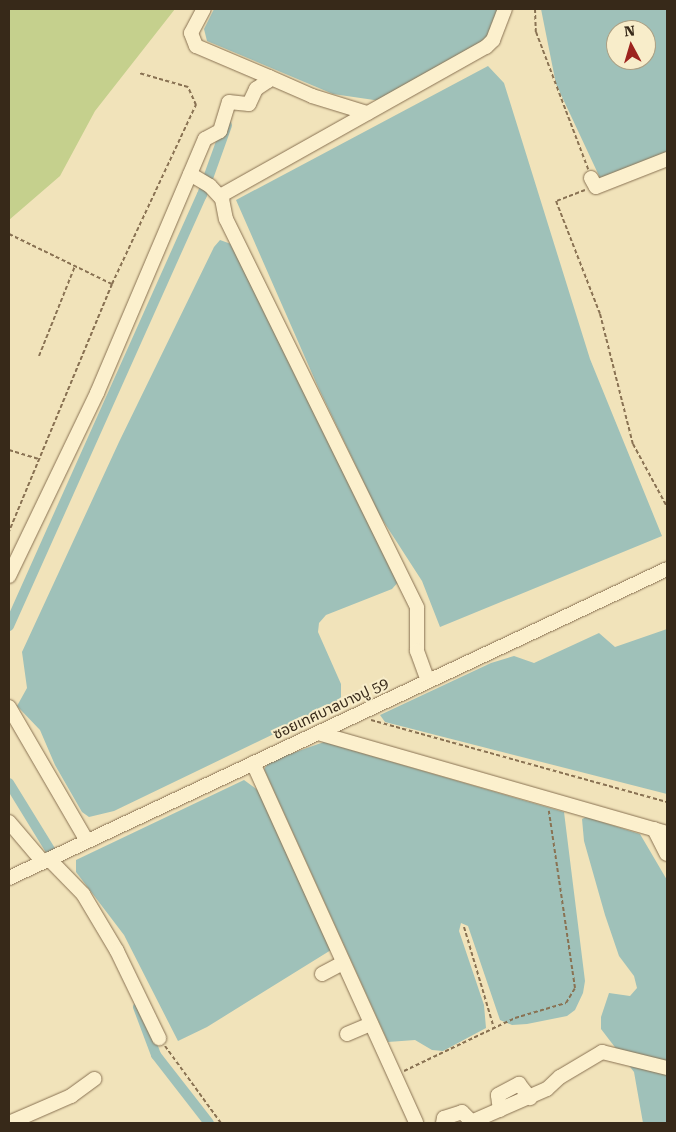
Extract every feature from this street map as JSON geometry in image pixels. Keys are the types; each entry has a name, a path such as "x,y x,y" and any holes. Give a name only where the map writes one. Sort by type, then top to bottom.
{"street":[{"path":"204,9 191,33 199,50 312,96 367,114"},
{"path":"205,184 367,114 490,44 505,9"},
{"path":"9,576 97,393 205,184 205,139 220,131 229,102 249,104 256,89 266,83 269,77"},
{"path":"594,182 667,159"},
{"path":"205,184 226,219 417,608 417,651 428,681"},
{"name":"ซอยเทศบาลบางปู 59","path":"9,878 667,569"},
{"path":"9,707 86,841"},
{"path":"318,733 660,831 667,854"},
{"path":"253,763 416,1123"},
{"path":"9,822 83,894 117,951 159,1038"},
{"path":"322,974 343,963"},
{"path":"347,1034 371,1024"},
{"path":"443,1123 444,1118 462,1112 471,1123 530,1098 602,1052 667,1068"},
{"path":"9,1123 71,1096 94,1079"}],"path":[{"path":"535,9 536,32 594,182 556,201 600,314 634,444 667,507"},
{"path":"9,532 112,284 196,105 188,87 139,73"},
{"path":"9,234 112,284"},
{"path":"39,356 75,266"},
{"path":"9,450 39,459"},
{"path":"359,714 371,720 667,802"},
{"path":"395,1076 515,1018 566,1003 575,988 548,799"},
{"path":"464,927 494,1028"},
{"path":"159,1038 221,1123"}],"green space":[{"path":"9,9 175,9 95,111 60,176 9,220"}],"water":[{"path":"214,9 500,9 499,17 483,43 381,101 333,94 207,41 204,29"},
{"path":"541,9 667,9 667,154 601,180 556,84"},
{"path":"488,66 504,83 590,359 662,536 440,627 422,581 380,516 318,387 236,200"},
{"path":"220,240 231,244 399,581 392,589 326,615 319,623 318,632 341,684 341,697 336,704 114,811 89,817 82,812 55,765 40,730 17,706 27,688 22,652 119,442 214,247"},
{"path":"667,629 667,794 385,722 380,715 491,663 514,656 534,663 599,633 615,647"},
{"path":"324,742 564,812 585,981 583,993 575,1010 567,1016 527,1024 512,1025 500,1020 468,926 461,923 459,931 484,1005 486,1028 443,1051 432,1050 415,1040 388,1042 264,769 270,761"},
{"path":"244,780 259,791 331,950 207,1027 178,1041 124,935 76,872 76,860"},
{"path":"586,817 640,834 667,880 667,1123 643,1123 634,1072 601,1029 601,1017 609,993 630,996 637,988 634,976 619,956 605,915 584,841 582,819"}],"waterway":[{"path":"9,626 202,195 227,125"},
{"path":"9,783 57,861"},
{"path":"138,1007 156,1055 209,1123"}]}
